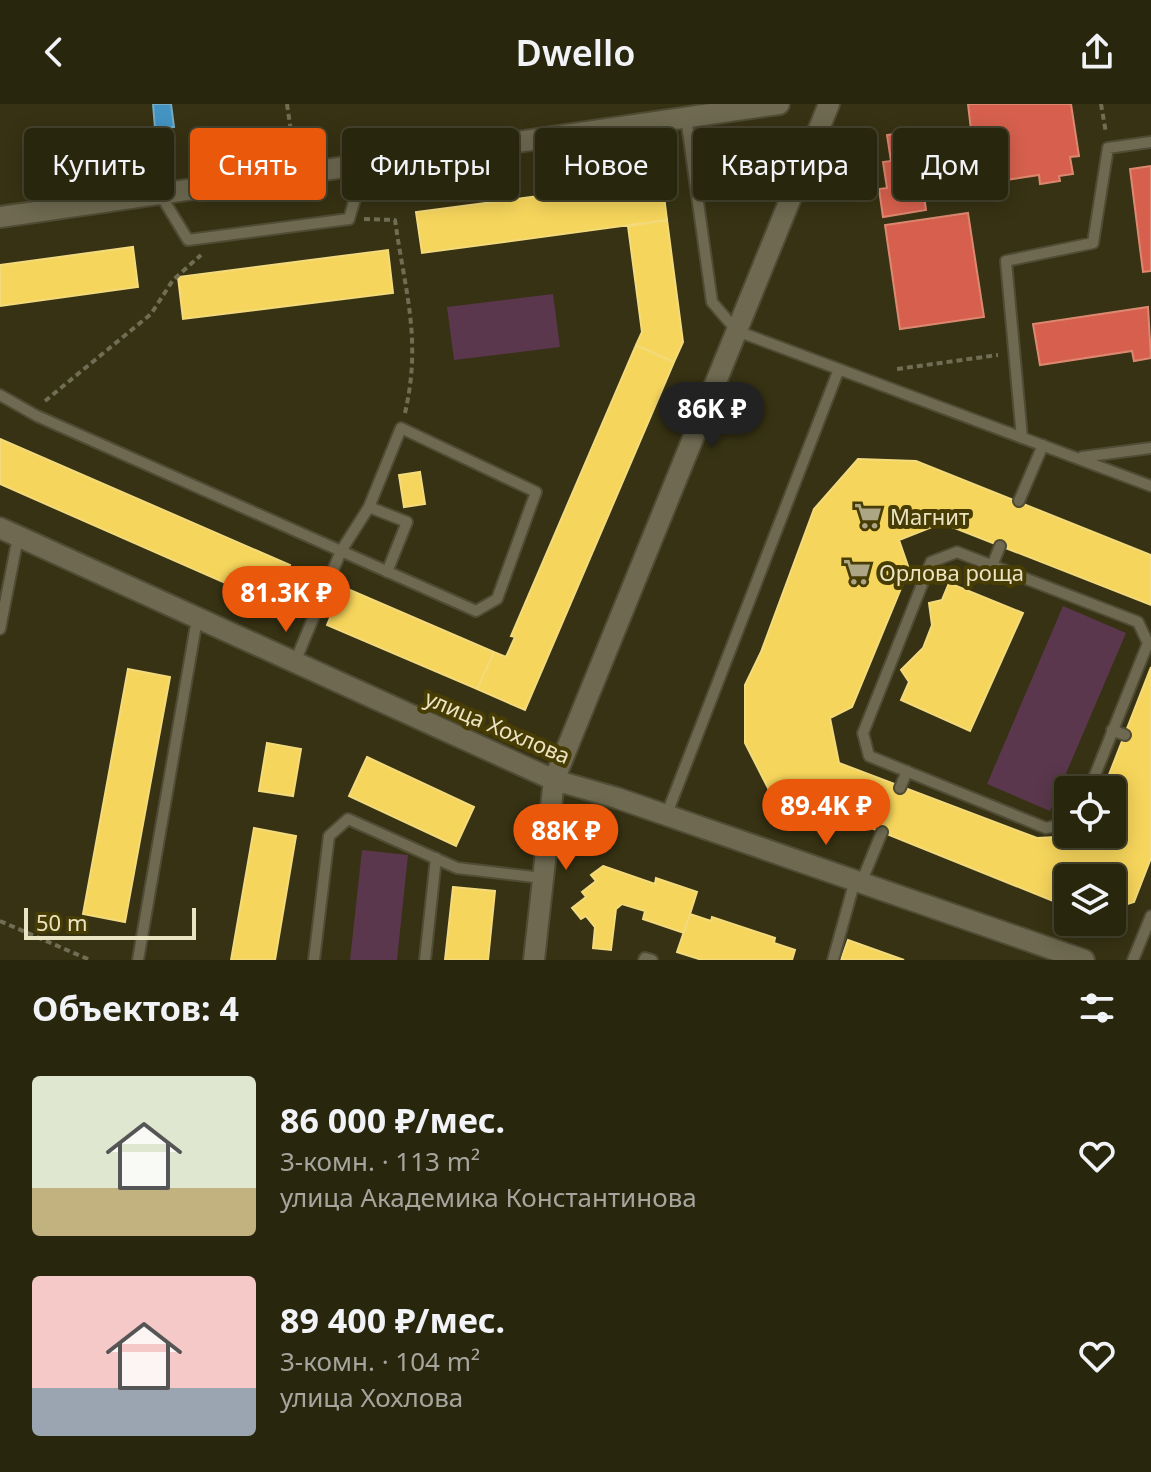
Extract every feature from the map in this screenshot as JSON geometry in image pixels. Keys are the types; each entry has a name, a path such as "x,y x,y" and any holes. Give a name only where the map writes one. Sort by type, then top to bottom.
{"street":[{"path":"519,142 779,104"},
{"path":"534,960 554,780 829,104"},
{"path":"0,217 118,200"},
{"name":"улица Хохлова","path":"9,533 554,780 1084,960"}],"lane":[{"path":"686,117 712,302 737,331 1151,486"},
{"path":"1022,438 1006,261 1093,243 1108,148 1151,142"},
{"path":"164,200 188,240 349,219 355,200"},
{"path":"666,816 839,369"},
{"path":"0,395 31,413 341,551 387,572 476,611 497,599 536,492 401,428 369,507 341,551 295,662"},
{"path":"1019,501 1043,445"},
{"path":"1078,458 1151,448"},
{"path":"369,507 407,522 387,572"},
{"path":"0,629 9,533"},
{"path":"992,566 1000,546"},
{"path":"1054,826 1046,828 869,756 863,733 931,562 957,552 1138,622 1148,643 1094,776"},
{"path":"138,960 197,619"},
{"path":"1112,730 1125,735"},
{"path":"900,788 907,771"},
{"path":"314,960 329,836 348,819 457,868 543,878"},
{"path":"833,960 858,882 882,832"},
{"path":"425,960 436,858"},
{"path":"1133,960 1151,916"},
{"path":"644,960 652,960"}],"path":[{"path":"287,104 290,128"},
{"path":"1101,104 1108,148"},
{"path":"349,219 395,220 412,322 414,353 401,428"},
{"path":"31,413 151,314 173,280 224,235"},
{"path":"897,369 1014,352"},
{"path":"0,921 90,960"}],"shaded area":[{"path":"553,294 560,347 454,360 447,307"},
{"path":"1063,606 1126,633 1065,776 1054,776 1054,802 1050,811 987,784"},
{"path":"362,850 408,855 397,960 350,960"}],"building: Жильё":[{"path":"519,199 664,200 667,220 422,253 416,212"},
{"path":"667,220 683,342 674,362 636,345 642,332 628,226"},
{"path":"133,247 138,287 0,306 0,265"},
{"path":"388,250 393,293 183,319 178,277"},
{"path":"636,345 674,362 525,710 477,689 494,652 506,657 515,637 511,636"},
{"path":"0,439 290,565 273,604 0,484"},
{"path":"858,459 916,461 1151,555 1151,605 942,523 899,540 909,569 852,707 830,718 839,763 1037,838 1054,837 1054,848 1126,848 1126,776 1108,776 1151,667 1151,858 1134,902 1126,905 1126,864 1054,864 1054,901 882,832 770,792 745,743 745,685 761,652 814,509"},
{"path":"420,472 425,504 404,507 399,475"},
{"path":"949,583 1023,613 970,731 901,700 909,682 901,670 923,648 932,625 929,603 942,600"},
{"path":"343,587 494,652 477,689 327,625"},
{"path":"128,669 170,677 125,922 83,914"},
{"path":"267,743 301,749 293,796 259,791"},
{"path":"367,757 474,807 456,846 349,796"},
{"path":"254,828 296,836 275,960 231,960"},
{"path":"603,866 655,884 656,878 697,892 684,933 643,919 645,911 622,904 616,909 611,950 593,948 595,927 586,916 581,919 572,908 586,897 582,892 596,881 591,875"},
{"path":"453,887 495,891 488,960 445,960"},
{"path":"690,914 711,921 712,917 775,938 774,943 795,950 792,960 702,960 677,952"},
{"path":"848,940 904,960 841,960"}],"building: Торговля":[{"path":"968,104 1071,104 1079,156 1070,157 1073,174 1059,176 1060,181 1040,184 1039,175 1008,180 1008,128 971,128"},
{"path":"893,134 893,200 925,200 926,210 883,217 879,189 887,188 883,162 891,161 887,135"},
{"path":"1151,166 1151,271 1143,272 1130,169"},
{"path":"968,213 984,317 900,329 885,225"},
{"path":"1148,307 1151,358 1134,361 1132,351 1040,365 1033,324"}],"building: Школы":[{"path":"153,104 171,104 174,127 155,128"}],"place":[{"name":"Магнит","path":"868,516"},
{"name":"Орлова роща","path":"857,572"}]}
